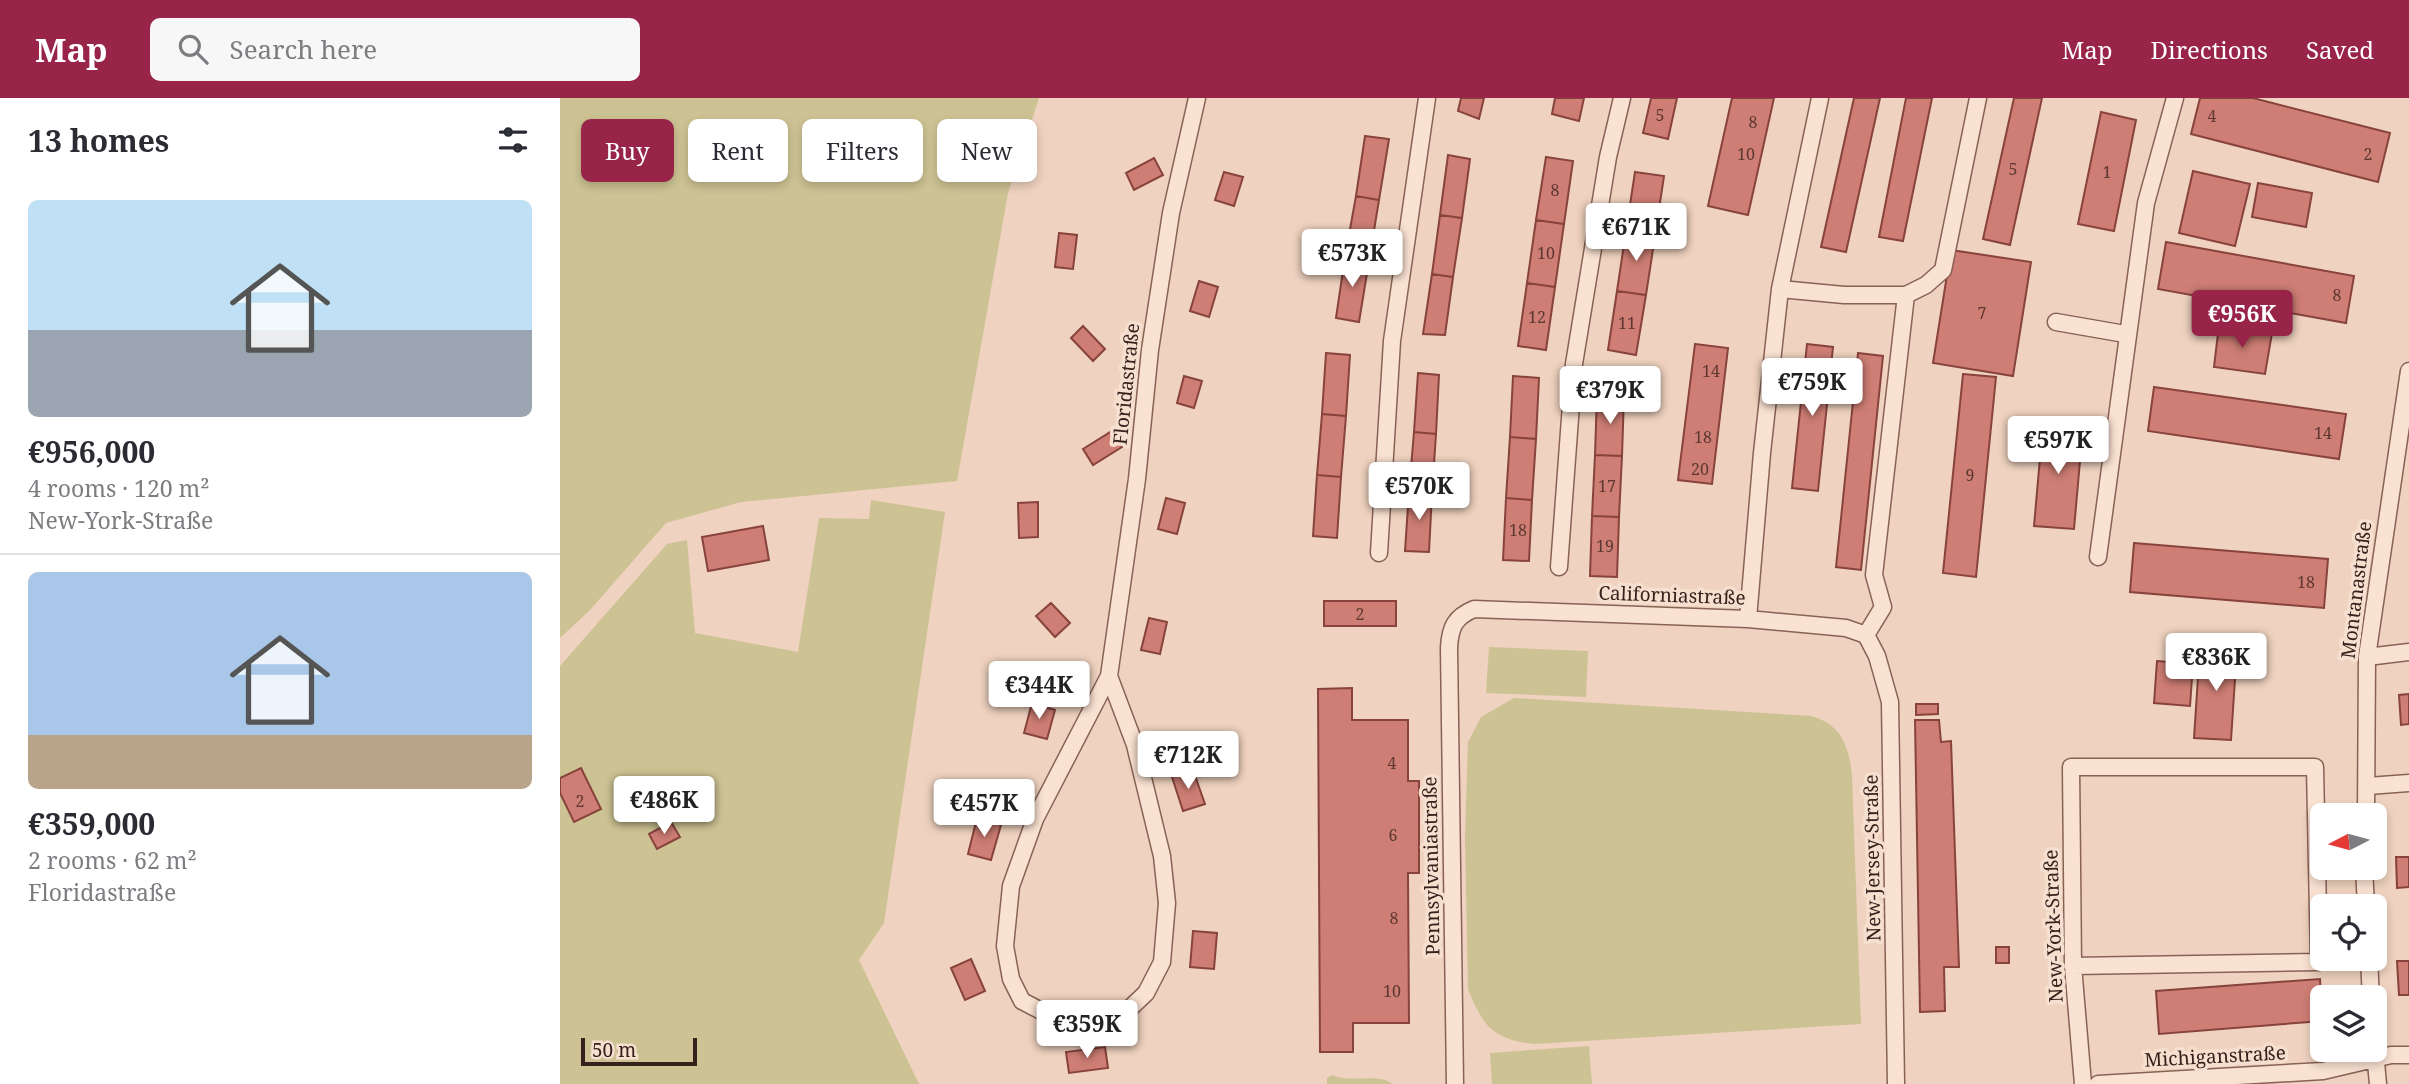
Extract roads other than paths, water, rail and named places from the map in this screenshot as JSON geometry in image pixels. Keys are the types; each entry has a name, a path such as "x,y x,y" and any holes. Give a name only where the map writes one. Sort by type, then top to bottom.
{"street":[{"name":"Floridastraße","path":"1109,676 1135,745 1162,856 1167,903 1162,961 1146,993 1125,1013 1093,1021 1053,1017 1022,1001 1011,979 1005,946 1011,886 1035,819 1109,676 1137,479 1150,350 1171,213 1198,98"},
{"path":"1379,552 1392,341 1427,98"},
{"path":"1559,567 1574,364 1608,157 1622,98"},
{"path":"1748,619 1780,289 1820,98"},
{"path":"1780,289 1844,295 1906,295 1926,285 1943,270 1978,98"},
{"path":"2098,557 2125,334 2146,203 2175,98"},
{"path":"1866,635 1883,607 1874,575 1906,295"},
{"path":"2056,322 2125,334"},
{"name":"Montanastraße","path":"2367,803 2367,657 2409,371"},
{"name":"Californiastraße","path":"1474,608 1748,619 1846,628 1866,635"},
{"name":"Pennsylvaniastraße","path":"1455,1084 1449,648 1453,624 1460,614 1474,608"},
{"name":"New-Jersey-Straße","path":"1866,635 1877,656 1890,702 1896,1084"},
{"path":"2367,657 2409,652"},
{"name":"New-York-Straße","path":"2083,1084 2073,966 2071,767 2315,767 2317,803"},
{"path":"2368,786 2409,783"},
{"path":"2073,966 2319,962 2319,880"},
{"name":"Michiganstraße","path":"2387,1055 2409,1055"},
{"name":"Michiganstraße","path":"2098,1084 2323,1071 2352,1062"},
{"path":"2376,1062 2378,1084"}]}
